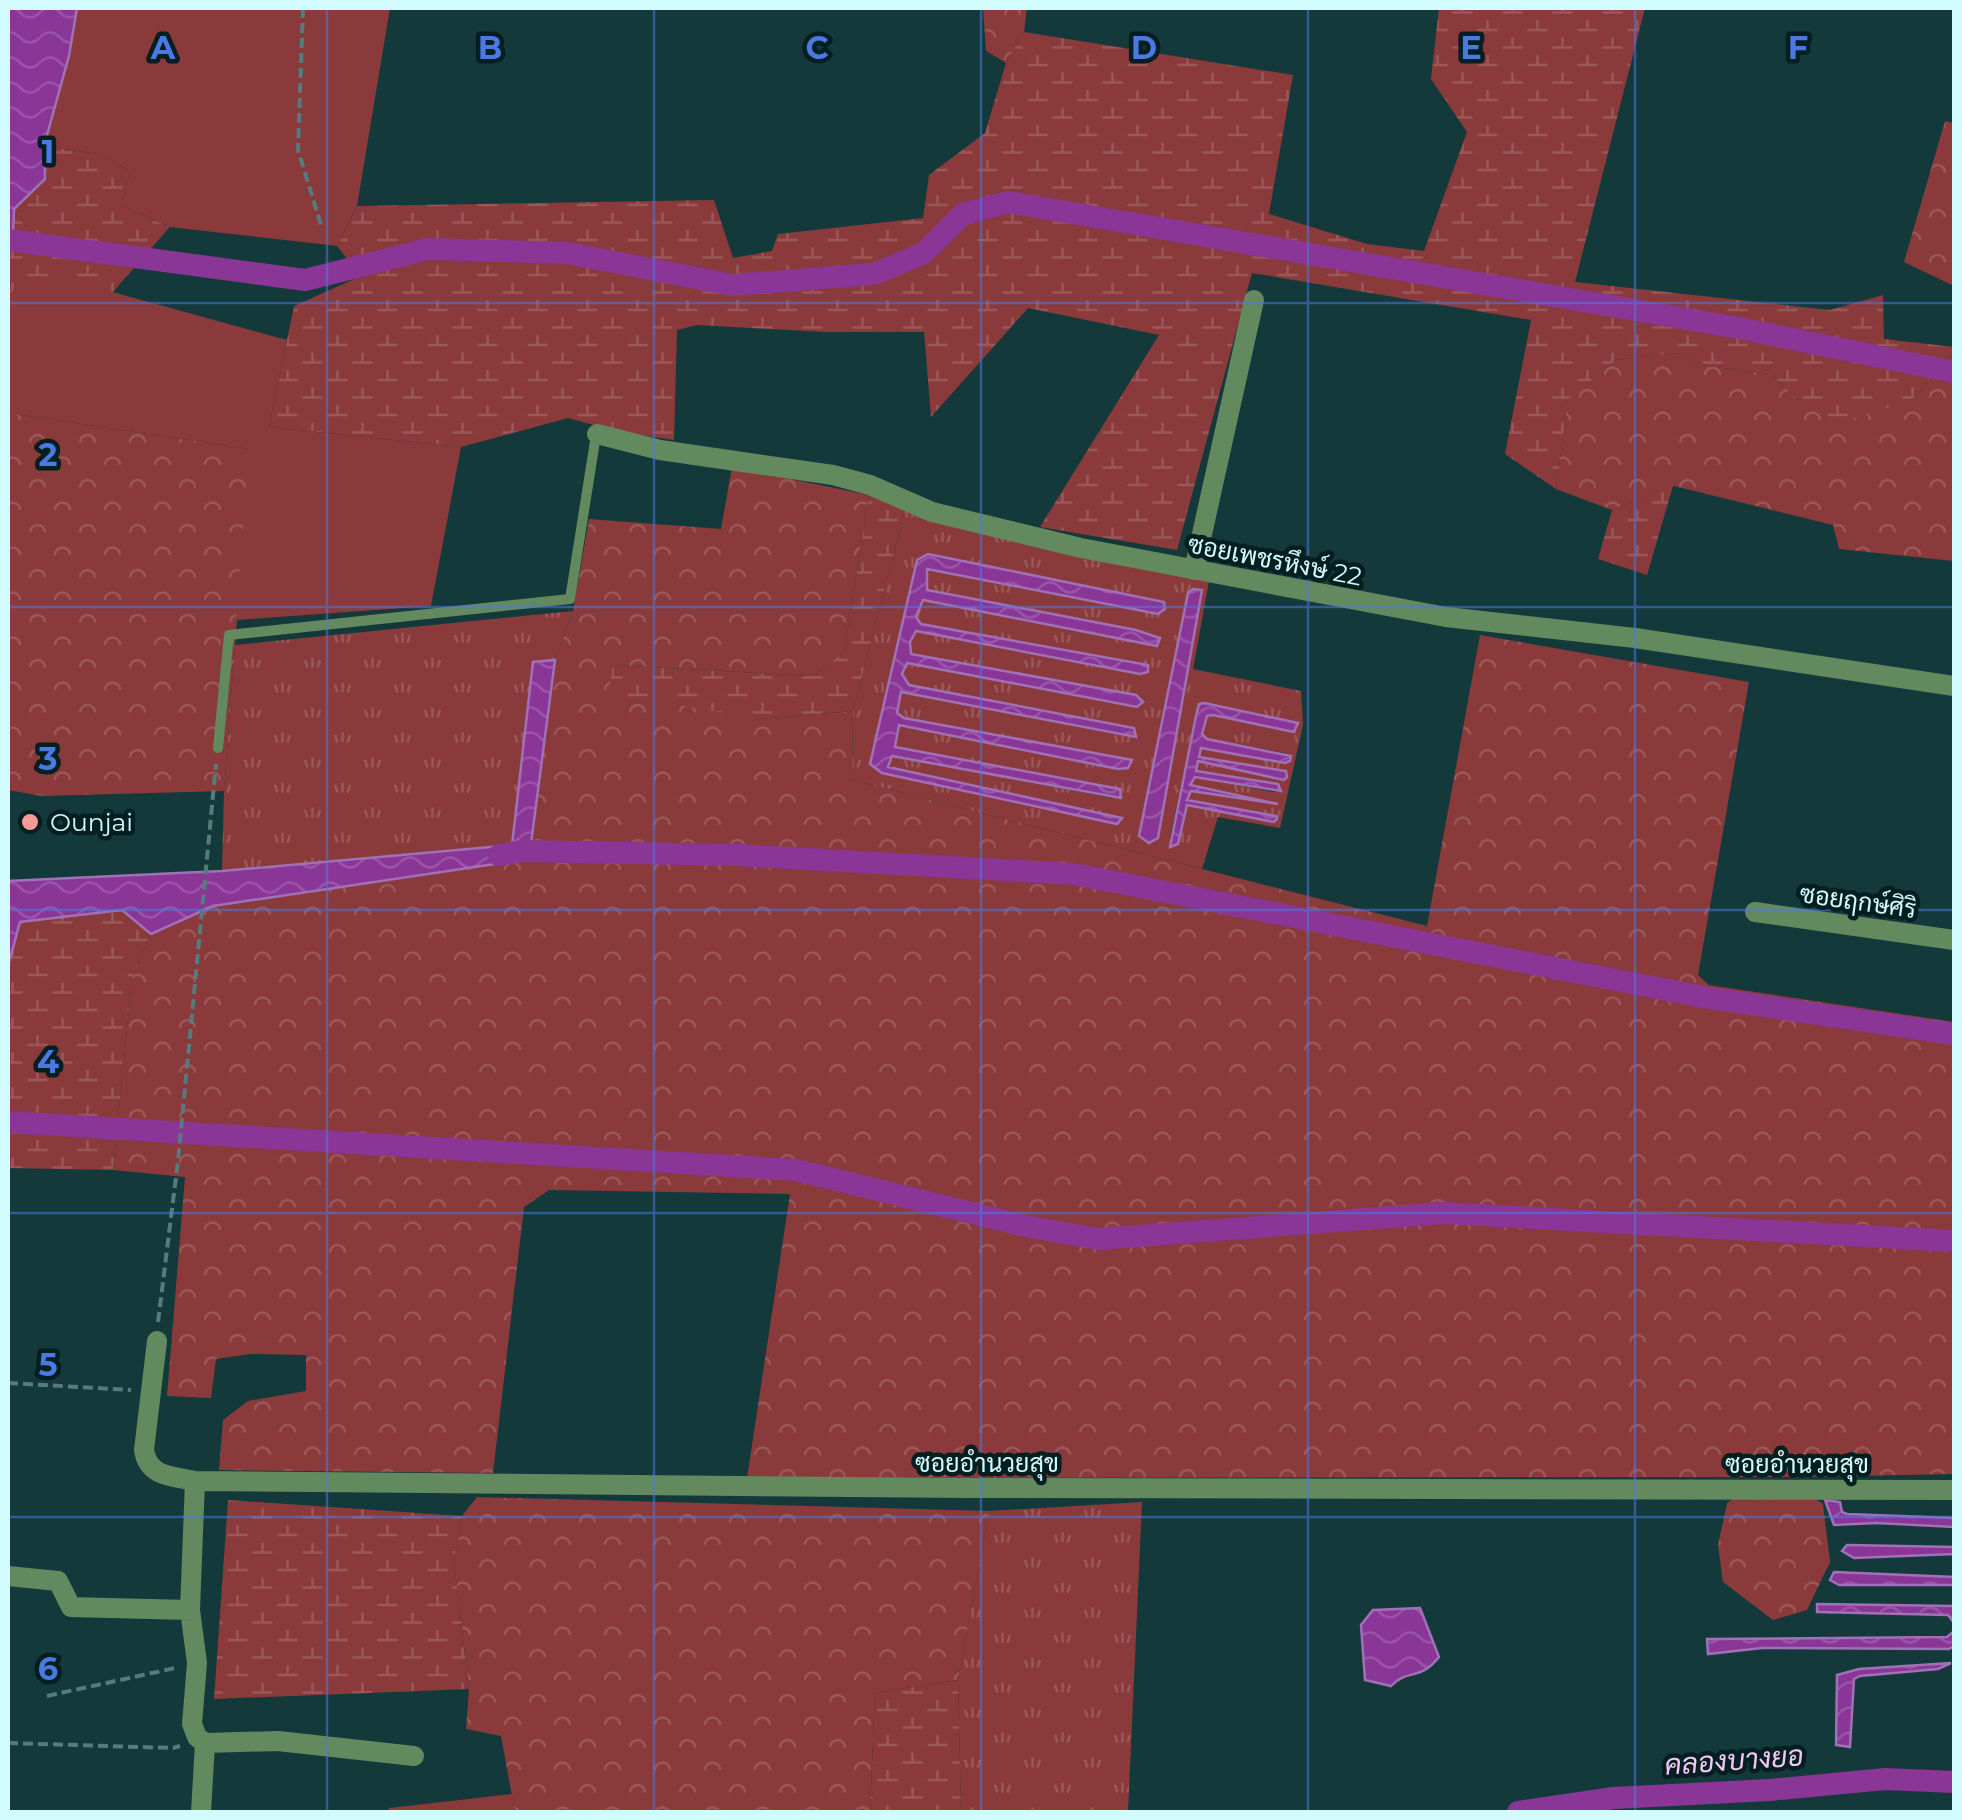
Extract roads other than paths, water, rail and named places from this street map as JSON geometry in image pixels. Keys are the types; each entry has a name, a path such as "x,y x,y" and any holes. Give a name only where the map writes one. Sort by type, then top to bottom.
{"street":[{"path":"1194,570 1254,300"},
{"name":"ซอยเพชรหึงษ์ 22","path":"596,434 660,450 833,475 870,485 932,512 1081,548 1446,617 1634,638 1954,686"},
{"name":"ซอยฤกษ์ศิริ","path":"1755,912 1954,940"},
{"name":"ซอยอำนวยสุข","path":"157,1342 144,1450 146,1463 154,1471 195,1481 969,1488 1954,1490"},
{"path":"195,1481 190,1610 197,1664 192,1724 201,1740 202,1812"},
{"path":"8,1576 58,1582 72,1607 190,1610"},
{"path":"201,1740 278,1741 414,1756"}],"lane":[{"path":"218,748 229,635 570,599 596,434"}],"water":[{"path":"8,8 77,8 69,56 44,146 45,179 14,209 13,234 8,236"},
{"path":"928,554 1164,602 1165,609 1158,614 927,569 927,590 1160,638 1157,646 923,600 916,617 921,624 1148,665 1148,672 1140,674 916,631 910,642 911,654 1136,695 1143,702 1137,707 907,663 902,674 909,685 1134,728 1136,737 901,692 897,713 904,718 1132,760 1128,768 1118,769 899,725 895,747 1120,789 1121,798 892,756 888,767 1122,818 1117,824 882,773 870,764 917,560"},
{"path":"1202,590 1158,838 1149,843 1139,836 1188,593"},
{"path":"555,660 529,859 213,906 151,934 122,910 20,922 8,966 8,881 222,871 512,845 533,662"},
{"path":"1199,704 1298,723 1294,732 1213,715 1207,716 1202,734 1207,739 1291,756 1285,763 1201,748 1199,757 1286,771 1287,777 1284,780 1198,761 1196,771 1278,784 1281,791 1195,777 1190,785 1278,804 1191,791 1187,800 1277,819 1274,822 1187,805 1178,844 1170,847 1196,716"},
{"path":"1825,1500 1840,1502 1842,1512 1847,1514 1954,1518 1954,1527 1834,1525"},
{"path":"1847,1545 1954,1547 1954,1554 1854,1558 1842,1551"},
{"path":"1834,1572 1954,1577 1954,1585 1839,1585 1830,1580"},
{"path":"1817,1604 1954,1606 1954,1623 1948,1615 1817,1612"},
{"path":"1420,1608 1439,1657 1425,1670 1403,1677 1391,1686 1365,1680 1361,1625 1373,1610"},
{"path":"1954,1623 1954,1646 1949,1649 1762,1648 1708,1654 1707,1639 1947,1637 1953,1632"},
{"path":"1951,1663 1938,1669 1854,1679 1850,1747 1836,1745 1837,1675 1859,1669"}],"waterway":[{"path":"8,240 305,280 428,249 567,253 733,285 874,274 924,253 963,214 1008,202 1739,328 1954,372"},
{"path":"499,855 523,851 737,855 1074,874 1703,997 1954,1034"},
{"path":"8,1122 796,1170 1025,1226 1098,1239 1444,1213 1954,1241"},
{"name":"คลองบางยอ","path":"1518,1812 1613,1798 1885,1779 1954,1782"}],"place":[{"name":"Ounjai","path":"30,822"}]}
